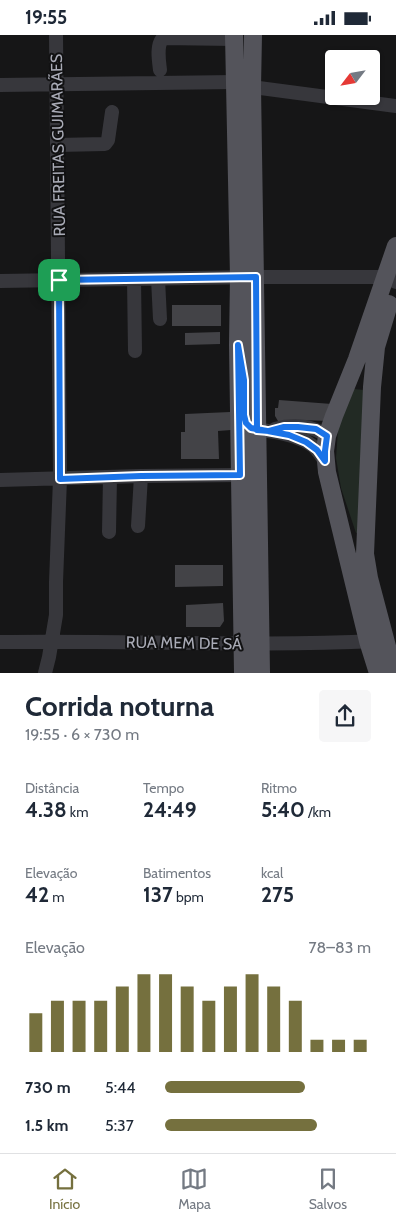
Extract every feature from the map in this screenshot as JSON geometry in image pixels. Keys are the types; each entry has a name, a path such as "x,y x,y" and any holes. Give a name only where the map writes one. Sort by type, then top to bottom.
{"main road":[{"path":"242,673 238,345 247,277 253,35"},
{"path":"236,36 239,75 245,85 252,87"},
{"path":"236,36 234,82 247,277 263,431 261,673"},
{"path":"378,673 377,641 365,554 366,523 374,360 393,281 396,246"},
{"path":"393,281 334,416 327,436 325,461 377,641 394,673"}],"street":[{"name":"RUA FREITAS GUIMARÃES","path":"45,673 56,615 60,479 56,35"},
{"path":"160,70 160,44 164,38 236,36"},
{"path":"0,85 234,82"},
{"path":"252,87 396,106"},
{"path":"58,145 106,143 112,112"},
{"path":"0,281 247,277 393,281"},
{"path":"134,279 135,351"},
{"path":"158,279 160,319"},
{"path":"238,345 244,380 244,415 246,423 251,428 289,435 306,442 317,450 325,461"},
{"path":"263,431 284,427 298,427 316,429 327,436"},
{"path":"0,480 240,475"},
{"path":"138,527 141,476"},
{"path":"109,532 110,477"},
{"name":"RUA MEM DE SÁ","path":"0,642 242,644 377,641"}],"shaded area":[{"path":"354,389 364,390 361,532 356,533 341,488 336,458 338,430 342,413"}],"building":[{"path":"172,305 221,305 221,326 172,326"},
{"path":"220,332 220,344 185,345 185,333"},
{"path":"279,400 332,404 330,421 278,421 275,416 275,408 278,408"},
{"path":"230,412 231,430 218,431 219,459 181,459 181,432 185,432 185,414"},
{"path":"175,565 223,565 223,586 175,587"},
{"path":"223,603 224,621 220,627 186,627 186,605"}],"route":[{"path":"59,280 60,479 240,475 238,345 244,380 244,415 246,423 251,428 257,430 289,435 306,442 317,450 325,461 327,436 316,429 284,427 269,431 257,430 256,277 59,280"}]}
